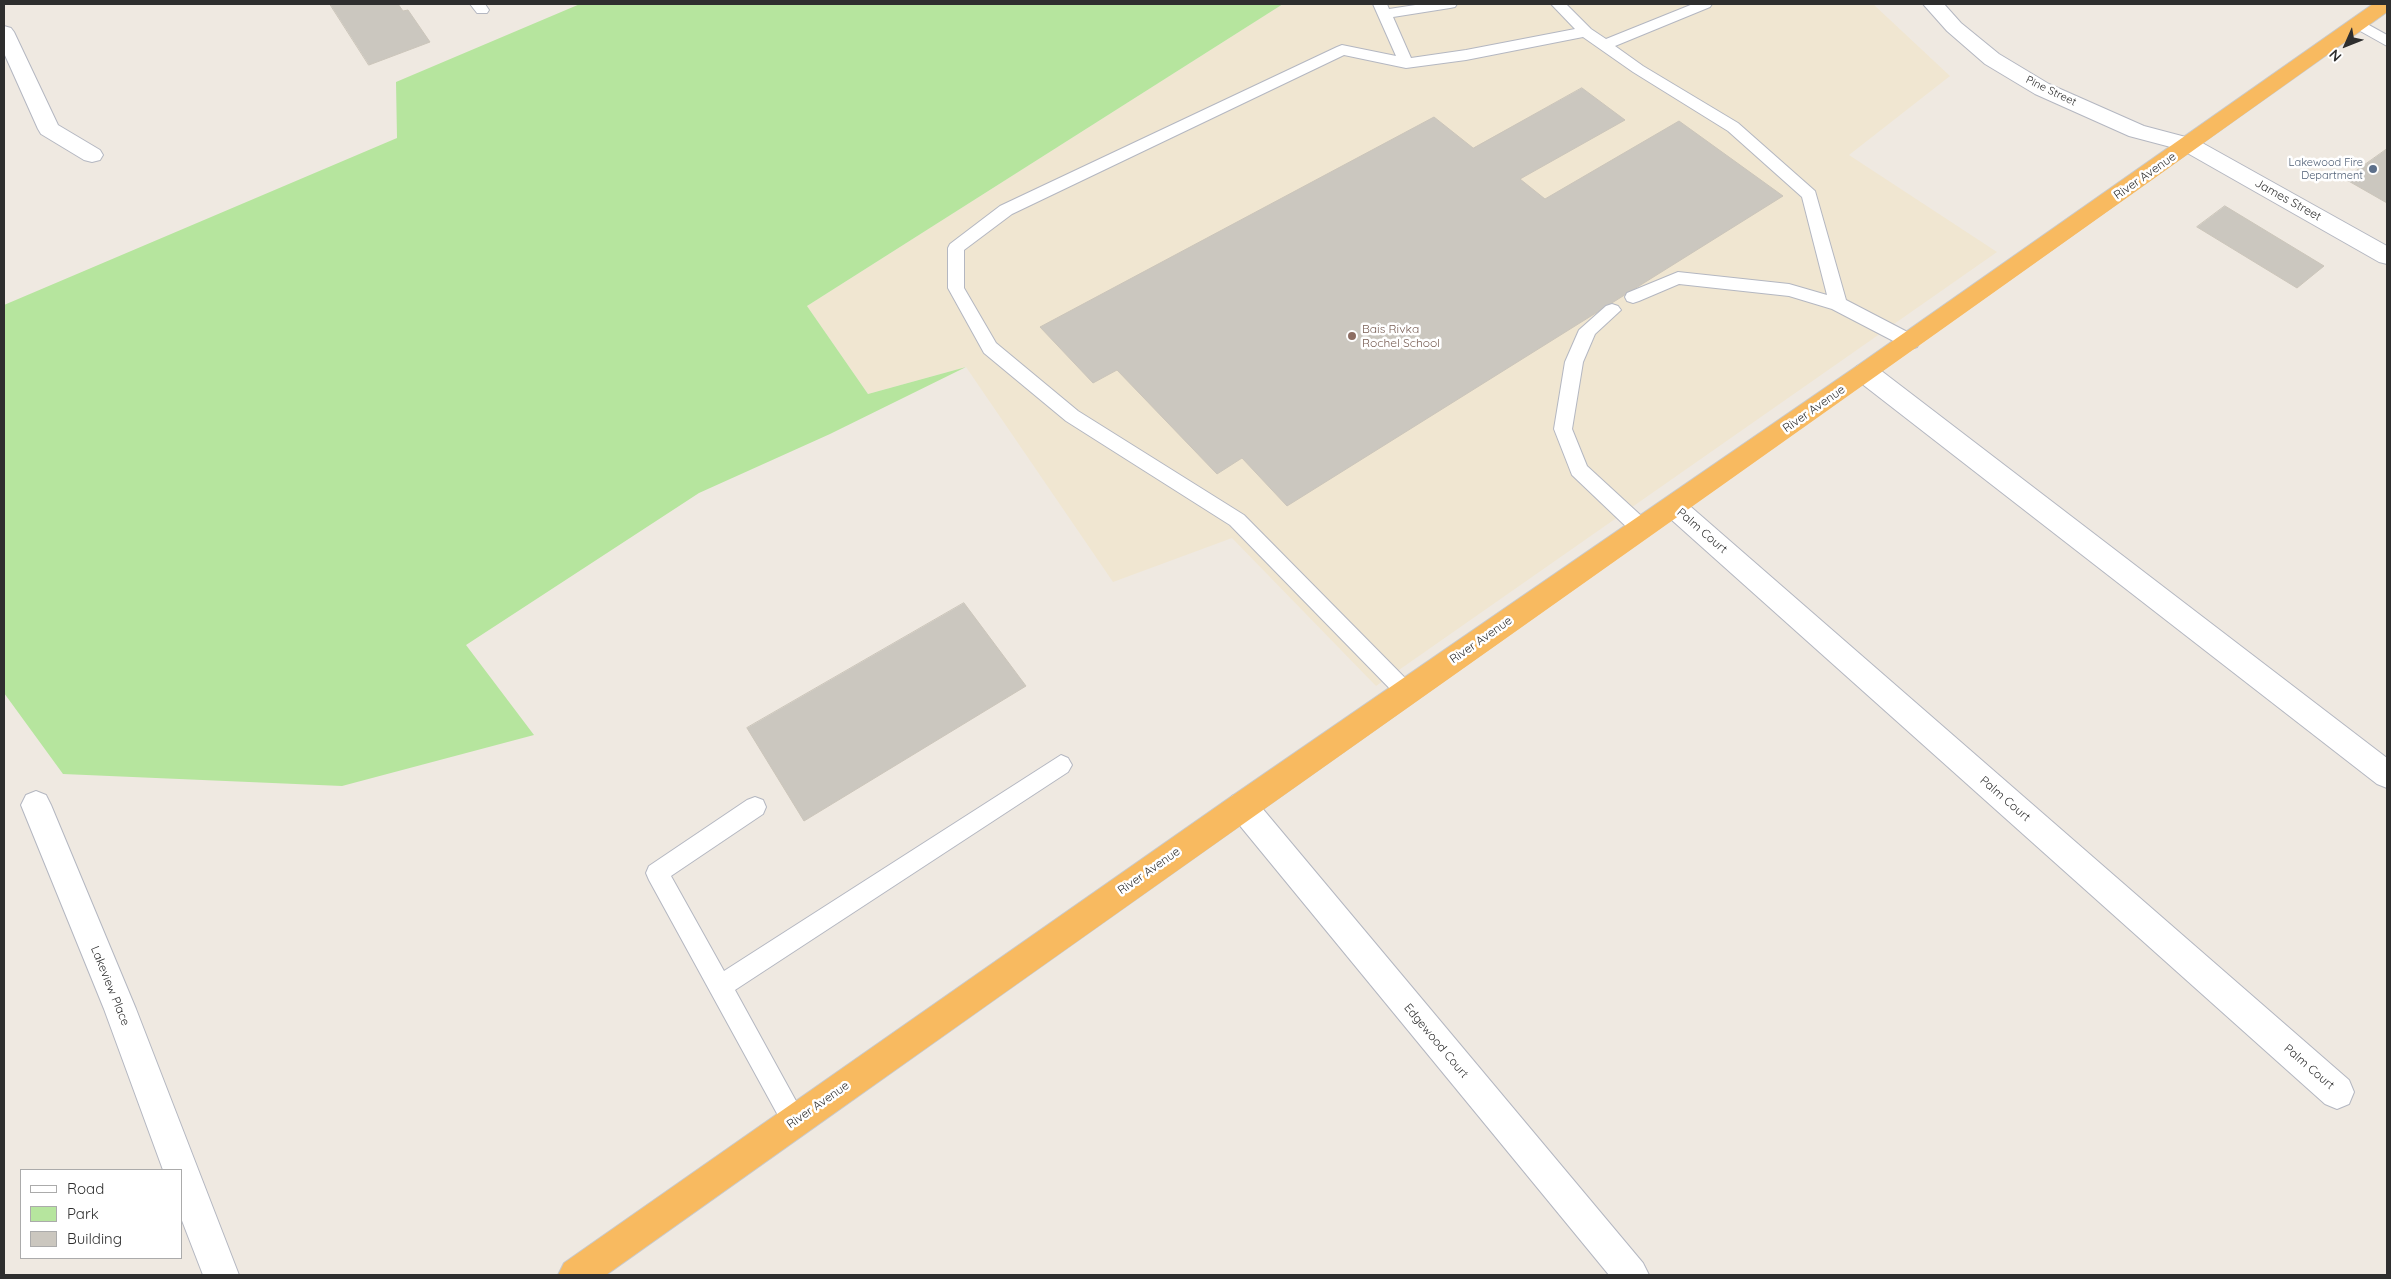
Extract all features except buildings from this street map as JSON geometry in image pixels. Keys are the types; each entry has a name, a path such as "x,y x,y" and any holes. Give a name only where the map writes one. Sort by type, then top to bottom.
{"highway":[{"name":"River Avenue","path":"576,1275 1242,806 1911,342 2358,24 2384,10"}],"street":[{"name":"Pine Street","path":"1933,4 1954,27 1992,59 2042,89 2138,130 2189,144"},
{"path":"4,32 49,129 92,154"},
{"name":"James Street","path":"2189,144 2387,256"},
{"path":"1866,373 2387,775"},
{"name":"Palm Court","path":"1674,507 2337,1092"},
{"name":"Lakeview Place","path":"36,805 120,1009 180,1169"},
{"name":"Edgewood Court","path":"1242,806 1631,1275"},
{"name":"Lakeview Place","path":"182,1175 221,1275"}],"lane":[{"path":"1406,63 1382,9 1450,4"},
{"path":"1558,4 1586,32 1638,69 1733,127 1809,195 1838,304"},
{"path":"1604,45 1705,4"},
{"path":"2358,24 2387,41"},
{"path":"1406,692 1237,520 1072,416 990,348 956,288 956,248 1006,210 1342,50 1406,63 1466,55 1586,32"},
{"path":"1633,297 1678,278 1789,290 1838,304 1911,342"},
{"path":"1612,310 1588,330 1574,362 1563,429 1579,470 1642,529"},
{"path":"721,986 1061,765"},
{"path":"755,807 657,873 795,1121"}],"shaded area":[{"name":"Bais Rivka Rochel School","path":"1283,4 1873,4 1950,76 1849,155 1997,252 1376,686 1232,538 1113,582 966,367 868,394 807,306"}],"green space":[{"path":"580,4 1283,4 807,306 868,394 966,367 830,434 699,493 466,645 534,735 342,786 63,774 4,693 4,305 397,138 396,82"}],"place":[{"name":"Lakewood Fire Department","path":"2373,169"},
{"name":"Bais Rivka Rochel School","path":"1352,336"}]}
